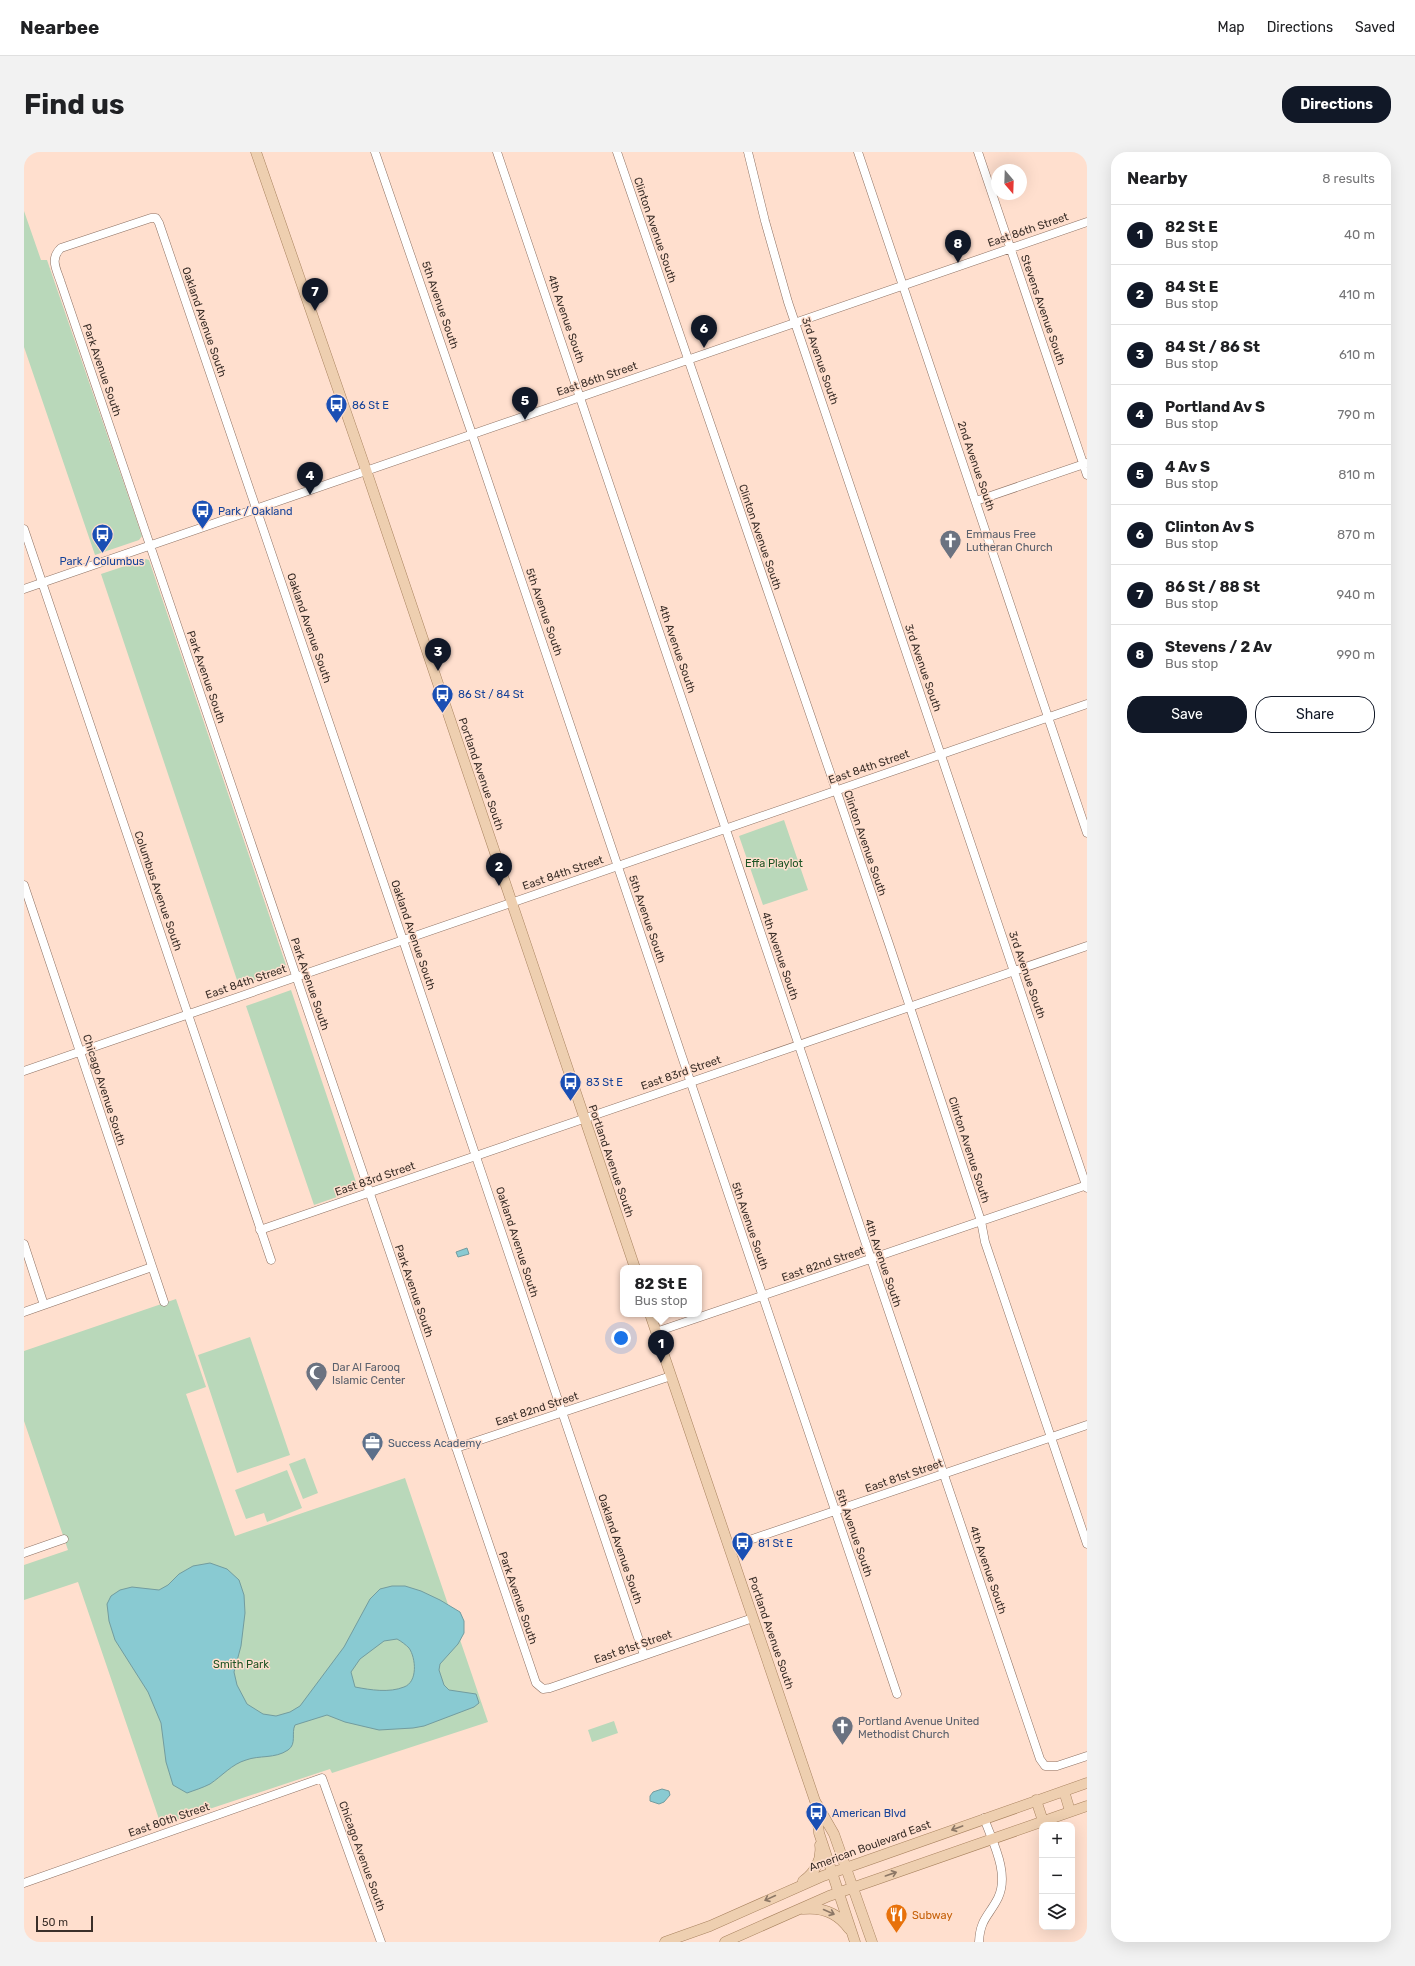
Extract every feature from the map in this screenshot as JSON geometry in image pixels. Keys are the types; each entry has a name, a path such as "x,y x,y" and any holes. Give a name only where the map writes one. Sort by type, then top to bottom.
{"main road":[{"name":"Portland Avenue South","path":"256,152 366,470 634,1265"},
{"name":"Portland Avenue South","path":"651,1317 815,1801 819,1833 855,1940"},
{"name":"American Boulevard East","path":"666,1942 710,1926 791,1888 984,1818 1087,1783"},
{"path":"1064,1791 1070,1811"},
{"path":"1036,1800 1043,1821"},
{"name":"Portland Avenue South","path":"815,1801 832,1828 847,1867 872,1942"},
{"path":"725,1942 839,1892 1087,1806"},
{"path":"791,1888 806,1879 816,1866 821,1852 819,1833"},
{"path":"793,1911 810,1908 824,1909 832,1913 846,1925 855,1940"}],"street":[{"name":"5th Avenue South","path":"375,152 472,434 897,1694"},
{"name":"4th Avenue South","path":"497,152 581,396 870,1259 1040,1759 1045,1766 1057,1766 1087,1756"},
{"name":"Clinton Avenue South","path":"617,152 687,360 836,790 981,1221 985,1242 1087,1544"},
{"name":"3rd Avenue South","path":"748,152 776,261 795,322 1087,1186"},
{"name":"2nd Avenue South","path":"858,152 1087,833"},
{"name":"Stevens Avenue South","path":"978,152 1085,464 1087,475"},
{"name":"Park Avenue South","path":"159,223 156,218 151,218 61,248 55,253 53,260 533,1677 536,1683 543,1689"},
{"name":"East 86th Street","path":"24,589 1087,222"},
{"name":"Oakland Avenue South","path":"159,223 257,508 644,1655"},
{"path":"976,502 1085,464"},
{"name":"Columbus Avenue South","path":"24,529 271,1260"},
{"name":"East 84th Street","path":"24,1071 1087,704"},
{"name":"Chicago Avenue South","path":"24,885 164,1302"},
{"name":"East 83rd Street","path":"260,1230 1087,946"},
{"name":"East 82nd Street","path":"702,1316 1087,1186"},
{"path":"24,1244 44,1304"},
{"path":"24,1312 152,1267"},
{"name":"East 82nd Street","path":"656,1332 700,1317"},
{"name":"East 82nd Street","path":"456,1448 671,1376"},
{"name":"East 81st Street","path":"729,1547 1087,1425"},
{"path":"24,1553 64,1540"},
{"name":"East 81st Street","path":"543,1689 752,1618"},
{"name":"Chicago Avenue South","path":"322,1778 381,1942"},
{"name":"East 80th Street","path":"24,1883 322,1778"},
{"path":"979,1942 980,1930 984,1918 998,1898 1002,1876 984,1818"}],"green space":[{"path":"24,211 41,260 47,260 142,536 139,540 95,555 24,347"},
{"path":"146,559 149,560 287,968 239,986 101,574"},
{"name":"Effa Playlot","path":"784,820 808,890 763,905 739,836"},
{"path":"291,990 358,1188 357,1190 314,1205 246,1006"},
{"name":"Smith Park","path":"176,1299 206,1387 186,1394 235,1536 405,1478 488,1722 332,1773 330,1769 161,1825 78,1582 24,1600 24,1565 68,1550 24,1421 24,1351"},
{"path":"250,1337 290,1455 237,1473 198,1355"},
{"path":"305,1458 318,1493 303,1499 289,1464"},
{"path":"287,1470 302,1508 267,1522 264,1513 246,1519 235,1490"},
{"path":"614,1721 618,1733 592,1742 588,1730"}],"water":[{"path":"467,1248 469,1254 458,1257 456,1252"},
{"path":"210,1563 227,1569 239,1580 244,1595 245,1613 241,1646 234,1672 237,1685 247,1704 263,1714 276,1716 290,1712 300,1706 344,1647 370,1599 380,1589 392,1586 405,1586 421,1591 460,1612 464,1621 464,1633 458,1644 440,1664 439,1670 444,1685 449,1690 476,1694 479,1703 474,1707 424,1726 413,1728 379,1730 345,1722 327,1715 295,1725 291,1748 283,1753 241,1762 210,1784 187,1793 173,1785 166,1762 161,1723 148,1692 115,1640 109,1621 107,1604 111,1596 120,1590 132,1587 159,1590 168,1585 179,1574 193,1566","holes":["397,1639 409,1648 413,1658 414,1675 409,1684 392,1690 374,1690 355,1687 351,1672 360,1659 384,1641"]},
{"path":"662,1789 669,1791 670,1795 664,1802 659,1804 650,1801 650,1796 653,1792"}],"place":[{"name":"Stevens / 2 Av","path":"958,263"},
{"name":"86 St / 88 St","path":"315,311"},
{"name":"Clinton Av S","path":"704,348"},
{"name":"4 Av S","path":"525,420"},
{"name":"86 St E","path":"337,424"},
{"name":"Portland Av S","path":"310,495"},
{"name":"Park / Oakland","path":"203,530"},
{"name":"Park / Columbus","path":"102,554"},
{"name":"Emmaus Free Lutheran Church","path":"950,560"},
{"name":"84 St / 86 St","path":"438,671"},
{"name":"86 St / 84 St","path":"442,714"},
{"name":"84 St E","path":"499,886"},
{"name":"83 St E","path":"570,1102"},
{"name":"82 St E","path":"661,1363"},
{"name":"Dar Al Farooq Islamic Center","path":"316,1392"},
{"name":"Success Academy","path":"372,1462"},
{"name":"81 St E","path":"742,1562"},
{"name":"Portland Avenue United Methodist Church","path":"843,1746"},
{"name":"American Blvd","path":"817,1832"},
{"name":"Subway","path":"896,1934"}]}
